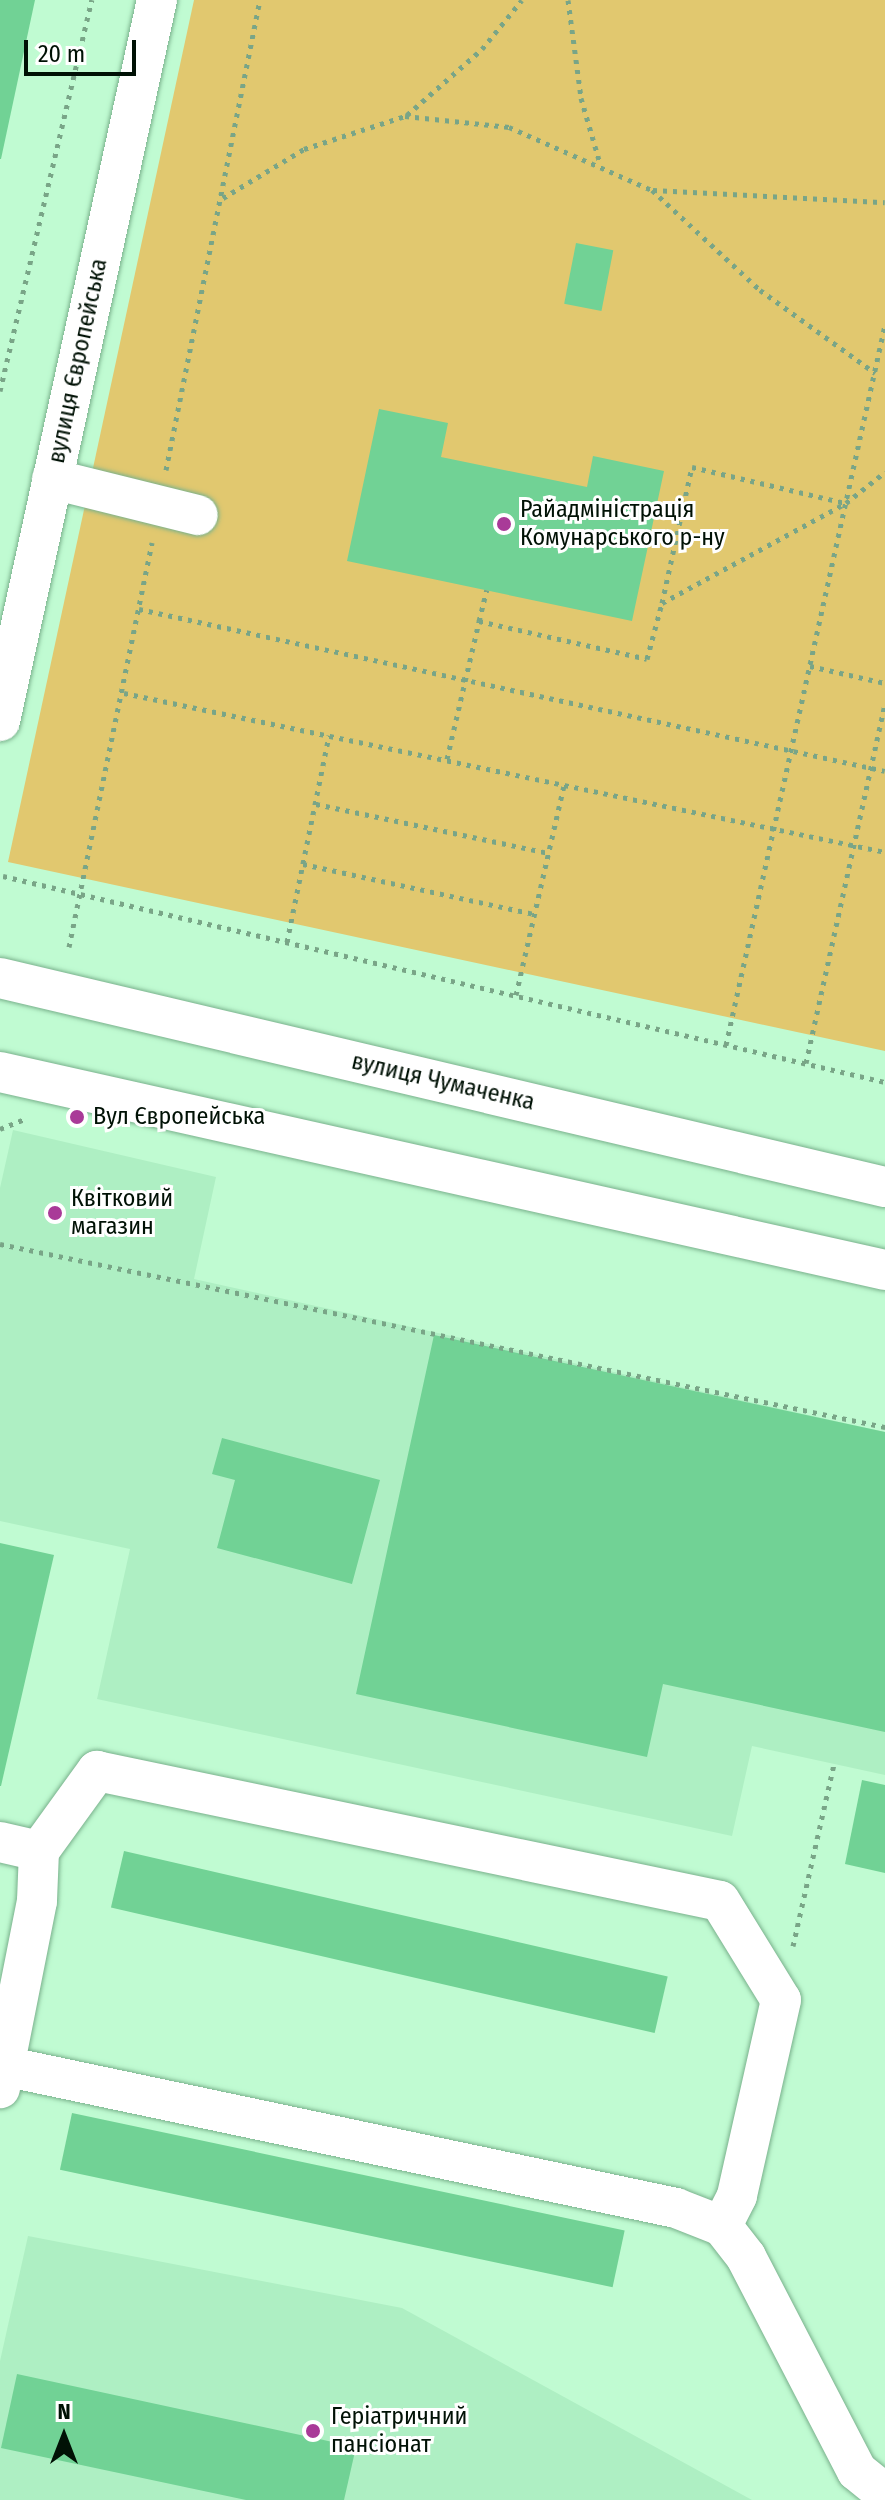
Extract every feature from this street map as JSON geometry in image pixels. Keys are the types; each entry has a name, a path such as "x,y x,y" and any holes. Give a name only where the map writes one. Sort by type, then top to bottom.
{"street":[{"name":"вулиця Європейська","path":"0,721 157,0"},
{"path":"52,479 198,515"},
{"name":"вулиця Чумаченка","path":"0,978 885,1187"},
{"path":"0,1072 885,1270"},
{"path":"722,2226 737,2196 781,2000 720,1901 97,1771 39,1851 37,1901 2,2077 676,2208 722,2226 746,2257 857,2471 885,2494"},
{"path":"0,1842 39,1851"}],"path":[{"path":"0,391 92,0"},
{"path":"69,947 124,693 260,0"},
{"path":"222,198 304,149 405,116 482,49 522,0"},
{"path":"568,0 581,98 599,161"},
{"path":"405,116 509,127 599,161 652,190 760,290 875,373"},
{"path":"652,190 885,202"},
{"path":"726,1045 885,325"},
{"path":"479,621 647,659 692,467 846,503"},
{"path":"662,603 846,503 885,472"},
{"path":"447,759 487,590"},
{"path":"139,609 885,771"},
{"path":"810,666 885,683"},
{"path":"124,693 885,852"},
{"path":"806,1063 885,705"},
{"path":"287,942 329,735"},
{"path":"516,995 564,786"},
{"path":"316,804 548,853"},
{"path":"303,864 534,914"},
{"path":"3,876 885,1082"},
{"path":"0,1129 37,1119"},
{"path":"0,1244 885,1427"}],"shaded area":[{"path":"194,0 885,0 885,1051 8,862"},
{"path":"13,1130 216,1177 194,1279 885,1432 885,1775 752,1746 732,1836 97,1699 130,1549 0,1521 0,1188"},
{"name":"Геріатричний пансіонат","path":"28,2236 402,2308 752,2500 0,2500 0,2361"}],"building":[{"path":"0,0 35,0 1,159 0,159"},
{"path":"576,243 613,250 601,311 564,304"},
{"name":"Райадміністрація Комунарського р-ну","path":"379,409 448,423 441,457 587,487 593,456 664,471 632,621 347,561"},
{"path":"434,1335 885,1432 885,1732 663,1684 647,1757 356,1694"},
{"path":"222,1438 380,1480 352,1584 217,1548 235,1480 212,1474"},
{"path":"0,1543 54,1555 1,1786 0,1786"},
{"path":"862,1780 885,1785 885,1873 845,1864"},
{"path":"124,1851 668,1977 655,2033 111,1908"},
{"path":"72,2113 625,2230 613,2287 60,2170"},
{"path":"17,2374 356,2447 344,2500 246,2500 1,2448"}],"place":[{"name":"Райадміністрація Комунарського р-ну","path":"504,524"},
{"name":"Вул Європейська","path":"77,1117"},
{"name":"Квітковий магазин","path":"55,1213"},
{"name":"Геріатричний пансіонат","path":"313,2431"}]}
